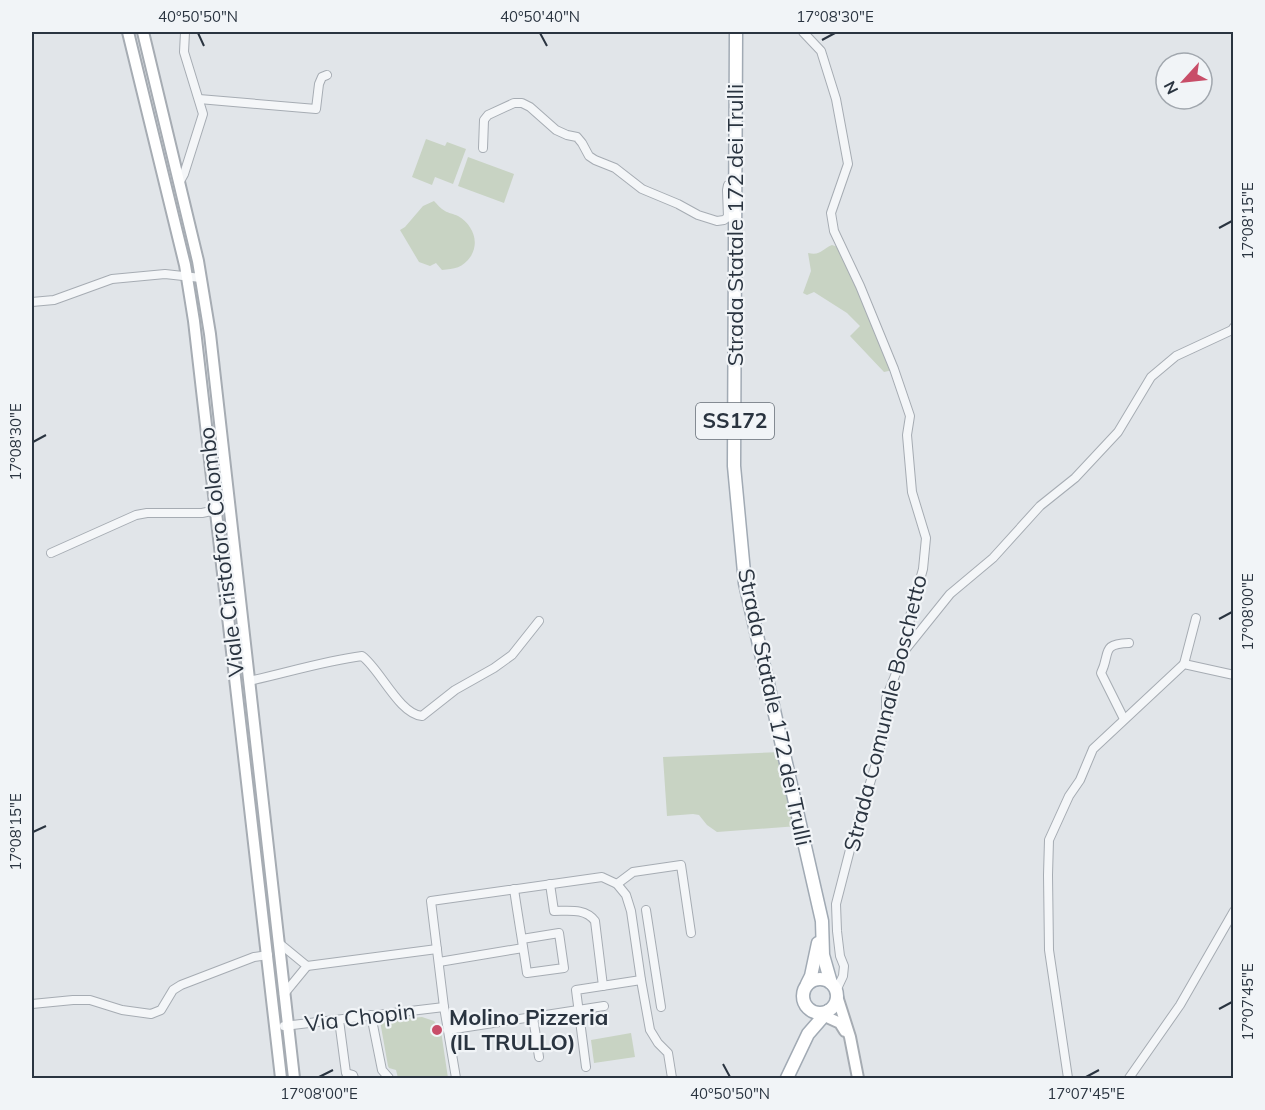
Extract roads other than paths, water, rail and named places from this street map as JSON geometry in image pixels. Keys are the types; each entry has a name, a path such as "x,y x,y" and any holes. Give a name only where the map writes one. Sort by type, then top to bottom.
{"main road":[{"name":"Viale Cristoforo Colombo","path":"128,32 187,278 194,321 281,1078"},
{"name":"Viale Cristoforo Colombo","path":"143,32 201,278 210,333 294,1078"},
{"name":"Strada Statale 172 dei Trulli","path":"736,32 734,466 745,583 822,921 826,984"},
{"path":"822,921 811,976 826,984 850,1037 858,1078"},
{"path":"808,1034 808,1015 802,995 804,989 826,984"},
{"path":"787,1078 808,1034 834,1005 826,984"},
{"path":"806,1006 815,1013 835,1019 840,1023 850,1042"}],"street":[{"path":"179,183 203,114 184,52 185,32"},
{"name":"Strada Comunale Boschetto","path":"803,32 821,51 836,99 848,164 831,213 834,231 860,286 894,369 910,416 907,435 912,492 926,538 923,569 911,612 904,651 886,698 886,720 882,738 837,904 837,931 840,956 844,966 843,976 826,984"},
{"path":"199,99 316,109 319,84 322,77 327,75"},
{"path":"483,148 484,120 514,103 522,103 530,107 556,130 577,137 589,156 595,160 615,168 642,189 698,215 717,221 728,217 728,185 736,183"},
{"path":"32,302 54,300 112,279 165,274 201,278"},
{"path":"904,651 950,594 993,558 1040,506 1075,478 1118,432 1151,377 1176,356 1232,330 1233,327"},
{"path":"51,553 136,515 147,513 195,514 216,510"},
{"path":"1068,1078 1049,950 1050,840 1093,749 1184,664 1196,618"},
{"path":"249,681 362,656 372,665 397,699 416,716 422,716 455,690 512,655 539,621"},
{"path":"1124,719 1101,673 1111,645 1129,643"},
{"path":"1184,664 1233,675"},
{"path":"243,740 256,738"},
{"path":"617,884 633,872 681,865 691,933"},
{"path":"456,1078 430,901 602,877 617,884 626,895 631,910 650,1030 668,1053 672,1078"},
{"path":"550,884 554,911 590,914 595,921 603,986"},
{"path":"514,889 527,973 564,968 559,933 522,939"},
{"path":"646,910 661,1007"},
{"path":"1129,1078 1180,1005 1233,911"},
{"path":"635,938 650,935"},
{"path":"279,943 307,966"},
{"path":"439,962 523,948"},
{"path":"284,994 307,966 437,949"},
{"path":"32,1004 90,1000 129,1012 157,1013 173,990 254,957 267,955"},
{"path":"826,984 838,965 840,956"},
{"path":"586,1067 576,990 641,980"},
{"path":"448,1030 604,1006"},
{"name":"Via Chopin","path":"276,1028 444,1007"},
{"path":"371,1015 382,1070 389,1078"},
{"path":"533,1017 539,1057"},
{"path":"339,1020 346,1073 353,1075 354,1078"}],"place":[{"name":"Molino Pizzeria (IL TRULLO)","path":"437,1030"}]}
